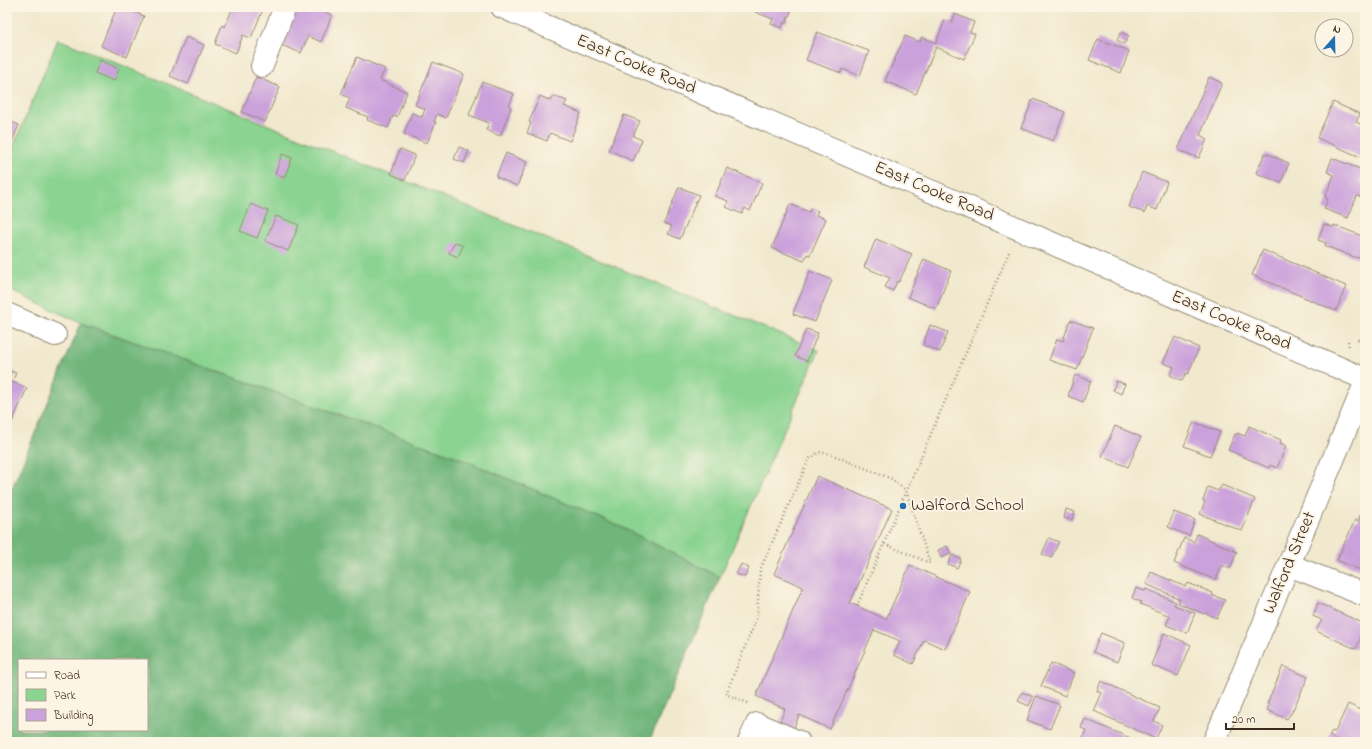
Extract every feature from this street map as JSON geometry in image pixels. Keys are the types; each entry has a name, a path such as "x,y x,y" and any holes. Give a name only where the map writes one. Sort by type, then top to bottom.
{"street":[{"path":"262,66 285,7"},
{"name":"East Cooke Road","path":"502,7 1365,379"},
{"path":"7,314 55,335"},
{"name":"Walford Street","path":"1214,742 1365,384"},
{"path":"1289,565 1365,595"},
{"path":"753,733 799,742"}],"path":[{"path":"857,606 1019,229"},
{"path":"1358,339 1362,345"},
{"path":"753,733 756,706 726,694 757,617 760,570 809,458 819,452 830,454 892,479 906,491 930,563 884,544"}],"green space":[{"path":"58,39 819,350 720,577 619,526 457,457 81,323 7,289 7,162"},
{"path":"81,323 457,457 619,526 720,577 649,742 7,742 7,500"}],"building":[{"path":"117,7 122,7 144,16 127,57 101,46"},
{"path":"233,7 264,7 251,38 243,35 236,53 215,44 222,25 225,27"},
{"path":"297,7 312,7 332,15 321,42 308,36 301,53 281,45"},
{"path":"757,7 793,7 786,23 784,22 782,28 771,24 773,19 755,12"},
{"path":"955,14 974,22 970,32 975,34 964,59 936,47 916,94 885,81 905,36 920,42 922,37 936,43 945,20 952,22"},
{"path":"817,32 869,51 860,76 842,69 841,73 806,60"},
{"path":"1121,32 1129,36 1124,44 1117,40"},
{"path":"186,37 204,45 188,84 170,76"},
{"path":"1098,39 1129,51 1121,73 1089,60"},
{"path":"357,57 385,69 380,80 407,92 397,117 393,116 388,128 367,120 368,117 346,108 350,98 341,94"},
{"path":"100,60 119,69 114,81 95,73"},
{"path":"433,62 464,74 446,118 437,114 434,122 436,122 427,143 404,134 412,113 422,117 425,109 415,105"},
{"path":"256,77 280,87 265,122 242,112"},
{"path":"1209,77 1222,83 1200,135 1207,139 1199,158 1178,150"},
{"path":"482,82 514,94 509,106 511,108 500,136 486,130 489,123 469,115"},
{"path":"540,96 551,101 554,96 567,101 564,106 581,113 570,141 550,133 547,141 527,133 531,123 529,122"},
{"path":"1033,99 1065,112 1053,141 1021,128"},
{"path":"1333,102 1360,114 1356,122 1365,126 1365,159 1317,138"},
{"path":"624,115 640,121 633,136 642,140 633,161 609,150"},
{"path":"7,120 19,125 9,148 7,147"},
{"path":"459,147 469,151 464,163 454,159"},
{"path":"400,149 415,155 405,180 391,174"},
{"path":"506,153 527,162 517,186 496,177"},
{"path":"1265,153 1289,163 1281,183 1256,173"},
{"path":"282,154 292,158 284,178 275,174"},
{"path":"1332,158 1365,171 1360,182 1365,184 1364,198 1357,196 1348,218 1324,209 1328,199 1325,197 1334,175 1327,172"},
{"path":"727,168 762,183 750,211 745,208 742,214 726,207 728,201 715,196"},
{"path":"1142,172 1167,182 1157,210 1147,206 1145,213 1129,207"},
{"path":"679,187 699,195 680,239 668,234 672,226 664,223"},
{"path":"251,204 268,211 257,238 240,231"},
{"path":"790,204 809,212 811,208 818,211 816,215 826,219 810,255 807,254 804,261 772,248"},
{"path":"276,216 299,225 288,251 265,241"},
{"path":"1324,224 1333,227 1334,225 1365,237 1364,259 1357,258 1325,246 1326,243 1318,240"},
{"path":"876,239 912,254 899,282 897,281 893,291 885,287 890,278 864,267"},
{"path":"455,242 463,246 458,257 449,253"},
{"path":"1263,250 1346,286 1336,311 1252,275"},
{"path":"924,259 951,271 936,309 908,297"},
{"path":"810,271 832,280 815,322 793,314"},
{"path":"1070,320 1093,328 1077,370 1049,360 1057,339 1063,341"},
{"path":"930,325 948,332 940,352 923,345"},
{"path":"806,329 818,333 807,361 795,356"},
{"path":"1175,337 1199,348 1188,374 1186,373 1182,381 1170,375 1174,367 1163,363"},
{"path":"7,370 16,373 12,382 27,388 10,427 7,426"},
{"path":"1075,375 1091,381 1083,402 1068,396"},
{"path":"1116,381 1125,384 1121,394 1113,390"},
{"path":"1194,422 1220,432 1210,456 1184,446"},
{"path":"1115,426 1141,437 1128,467 1102,456"},
{"path":"1249,426 1281,440 1280,443 1286,446 1277,468 1270,465 1269,468 1228,450 1235,434 1236,435 1237,433 1245,436"},
{"path":"817,476 892,509 850,603 886,619 910,565 970,592 945,649 924,640 913,664 894,655 900,641 874,630 830,729 799,715 793,730 779,724 785,709 756,696 803,587 774,574"},
{"path":"1222,485 1255,499 1242,531 1200,514 1205,502 1203,501 1208,487 1218,491"},
{"path":"1365,504 1365,540 1362,547 1365,548 1365,572 1337,560 1355,520 1358,521"},
{"path":"1066,509 1075,512 1072,520 1064,518"},
{"path":"1174,512 1195,520 1189,536 1168,527"},
{"path":"1197,534 1237,552 1230,569 1222,565 1216,580 1174,563 1184,538 1194,542"},
{"path":"1049,538 1059,542 1051,558 1042,554"},
{"path":"947,546 951,554 941,558 938,550"},
{"path":"952,555 961,559 957,568 948,564"},
{"path":"741,564 749,568 745,577 736,574"},
{"path":"1151,572 1186,587 1188,583 1213,593 1212,595 1225,600 1217,618 1178,603 1180,599 1146,584"},
{"path":"1136,588 1145,591 1146,589 1176,602 1174,605 1195,613 1187,633 1166,625 1170,616 1140,604 1141,602 1132,598"},
{"path":"1318,603 1365,624 1365,628 1356,649 1316,631 1322,620 1313,616"},
{"path":"1101,633 1125,643 1117,662 1093,652"},
{"path":"1164,633 1191,645 1178,676 1151,665"},
{"path":"1051,663 1074,673 1065,696 1041,686"},
{"path":"1283,666 1308,677 1291,714 1287,719 1267,710 1269,705 1267,704"},
{"path":"1101,681 1160,708 1154,721 1162,725 1156,739 1094,711 1102,693 1097,691"},
{"path":"1022,692 1033,697 1029,706 1018,701"},
{"path":"1036,696 1060,705 1050,729 1027,720"},
{"path":"1348,704 1365,712 1365,742 1342,742 1329,736 1332,731 1335,732"},
{"path":"1085,719 1140,742 1081,742 1086,730 1081,728"}],"place":[{"name":"Walford School","path":"903,506"}]}
